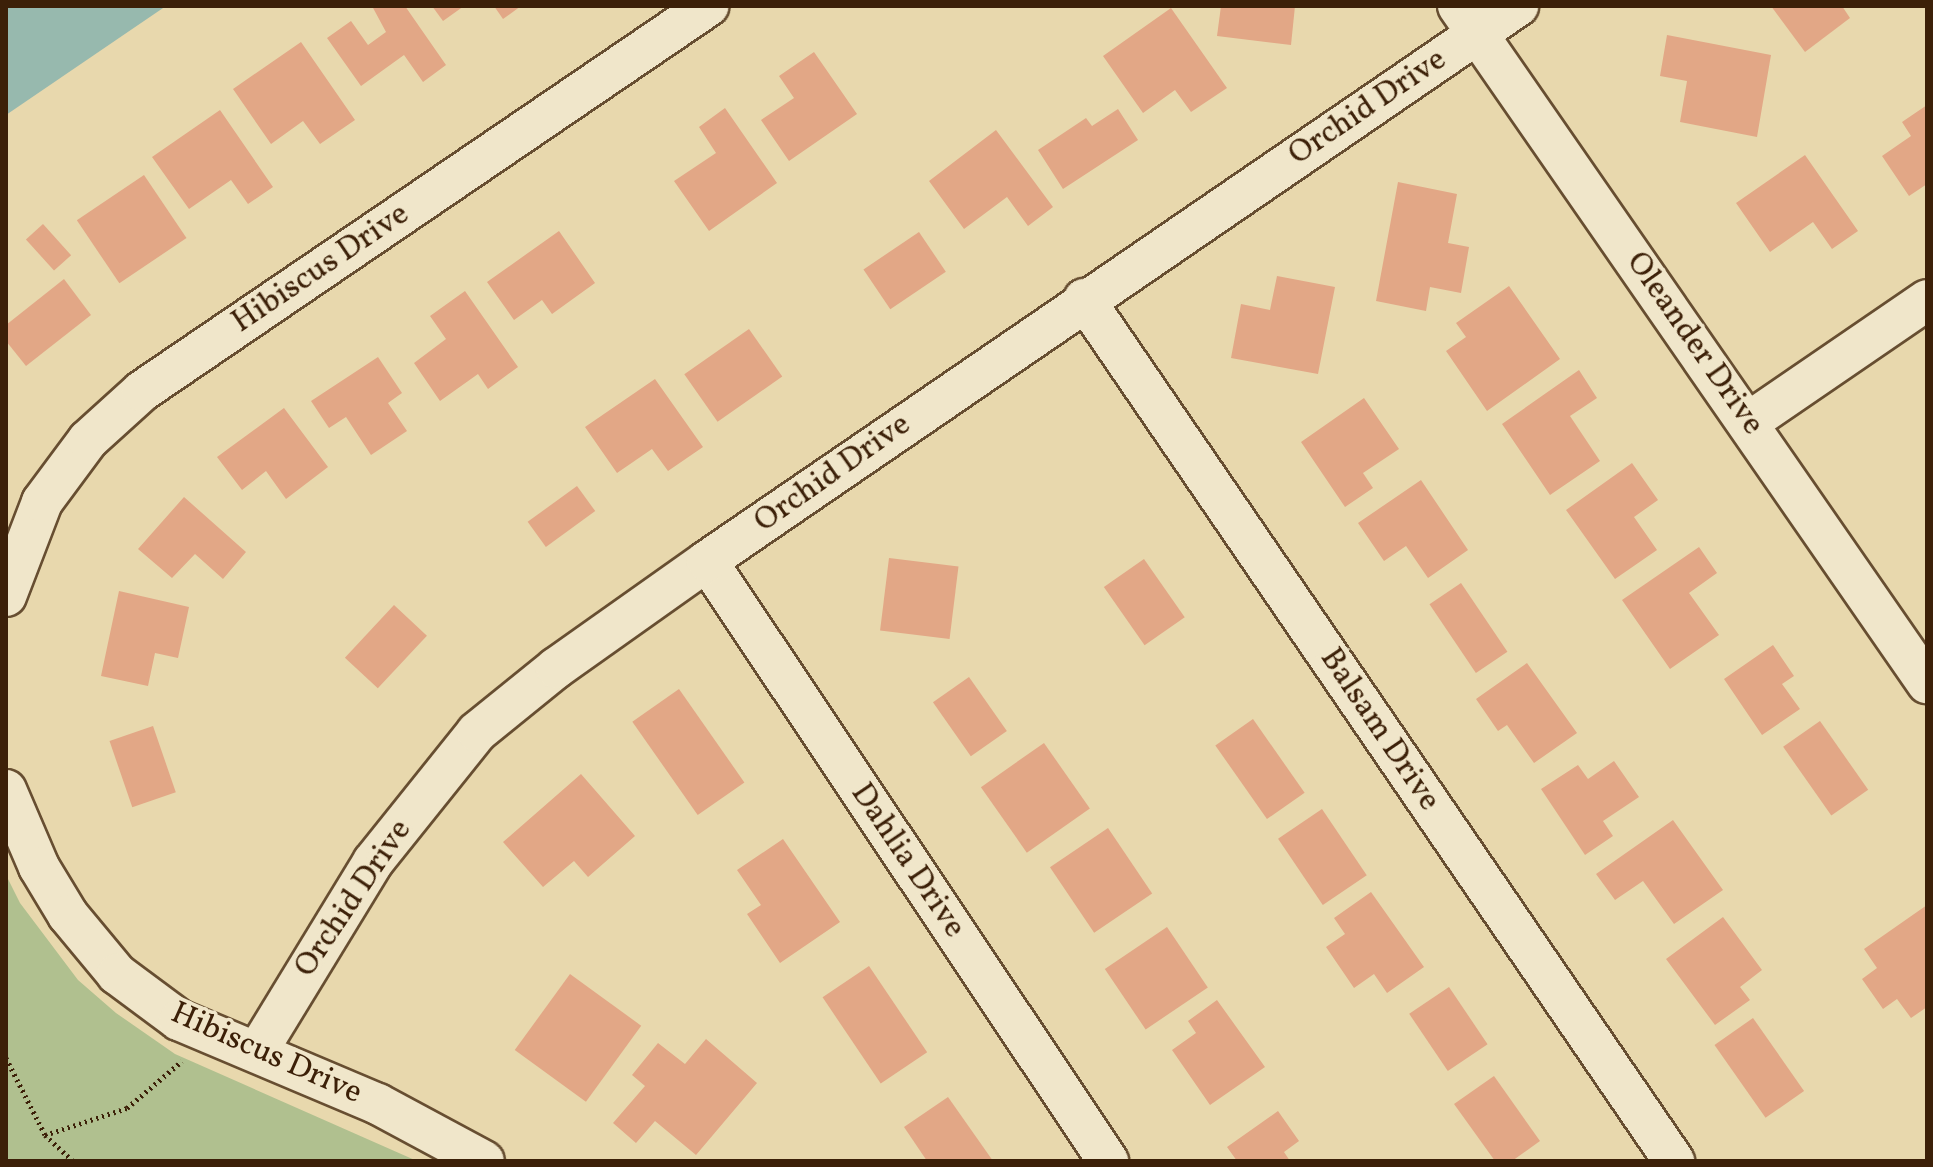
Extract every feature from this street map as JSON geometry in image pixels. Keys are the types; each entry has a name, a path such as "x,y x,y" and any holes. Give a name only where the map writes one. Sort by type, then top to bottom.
{"street":[{"name":"Hibiscus Drive","path":"6,596 42,502 88,440 142,391 708,6"},
{"name":"Orchid Drive","path":"257,1052 373,862 477,732 556,668 1084,299 1468,20 1518,6"},
{"name":"Oleander Drive","path":"1468,20 1927,683"},
{"name":"Balsam Drive","path":"1084,299 1674,1161"},
{"path":"1749,422 1927,300"},
{"name":"Dahlia Drive","path":"707,561 1108,1161"},
{"name":"Hibiscus Drive","path":"6,790 39,867 68,915 117,974 179,1020 378,1104 484,1161"}],"path":[{"path":"45,1135 127,1108 170,1074 207,1032"},
{"path":"6,1058 45,1135 73,1161"}],"green space":[{"path":"6,875 20,903 78,980 116,1013 175,1054 417,1161 11,1161 6,1157"}],"water":[{"path":"6,6 166,6 6,115"}],"building":[{"path":"372,6 405,6 446,65 423,82 404,55 361,86 327,38 351,21 368,45 386,32"},
{"path":"432,6 464,6 443,21"},
{"path":"494,6 521,6 503,19"},
{"path":"1221,6 1295,6 1291,45 1217,36"},
{"path":"1771,6 1842,6 1850,18 1805,52"},
{"path":"1171,8 1227,88 1191,112 1175,90 1143,113 1103,56"},
{"path":"1667,35 1771,55 1757,137 1680,122 1687,81 1660,76"},
{"path":"301,42 355,120 320,144 303,121 271,144 233,89"},
{"path":"814,52 857,114 789,161 761,120 794,98 779,76"},
{"path":"1927,105 1927,184 1909,196 1882,156 1911,136 1902,122"},
{"path":"725,108 777,183 709,231 674,181 716,153 699,127"},
{"path":"1118,109 1138,140 1063,189 1038,150 1086,118 1092,126"},
{"path":"220,110 273,187 248,204 231,180 189,209 152,157"},
{"path":"996,130 1053,207 1028,226 1007,197 964,229 929,181"},
{"path":"1805,155 1858,231 1832,249 1813,222 1770,252 1736,203"},
{"path":"144,175 186,238 119,283 77,220"},
{"path":"1398,182 1457,194 1448,243 1469,247 1461,293 1430,287 1426,311 1376,301"},
{"path":"43,224 71,255 54,271 26,239"},
{"path":"559,231 595,283 552,314 542,300 514,320 487,282"},
{"path":"919,232 946,272 890,309 863,269"},
{"path":"1277,276 1335,287 1318,374 1231,358 1241,304 1270,310"},
{"path":"64,279 91,315 26,366 6,341 6,325"},
{"path":"1509,286 1560,359 1487,411 1446,351 1466,337 1456,323"},
{"path":"465,291 518,367 488,389 478,374 440,401 414,363 446,339 430,316"},
{"path":"749,329 782,377 718,422 684,374"},
{"path":"378,357 402,393 388,403 407,431 371,455 346,417 329,428 311,401"},
{"path":"1579,370 1597,398 1570,416 1600,461 1550,495 1502,424"},
{"path":"655,379 703,447 668,471 652,449 617,473 585,427"},
{"path":"1364,398 1399,449 1363,473 1373,488 1345,507 1301,442"},
{"path":"284,408 328,467 286,499 266,471 242,490 217,457"},
{"path":"1632,463 1658,500 1634,517 1657,550 1615,579 1566,510"},
{"path":"1421,480 1468,550 1428,578 1406,546 1384,561 1358,523"},
{"path":"577,486 595,511 546,547 528,522"},
{"path":"184,497 246,552 223,579 195,554 172,578 138,549"},
{"path":"1699,547 1717,573 1689,593 1719,635 1670,669 1622,600"},
{"path":"889,558 958,567 950,639 880,630"},
{"path":"1144,559 1185,617 1145,645 1104,587"},
{"path":"1461,583 1507,652 1476,673 1429,604"},
{"path":"119,591 189,607 178,658 155,653 148,686 101,676"},
{"path":"394,605 427,636 378,688 345,658"},
{"path":"1773,645 1794,676 1782,684 1800,709 1762,735 1724,679"},
{"path":"1527,663 1577,733 1534,763 1507,725 1498,731 1476,699"},
{"path":"969,677 1007,731 971,756 933,702"},
{"path":"679,689 744,782 698,815 632,722"},
{"path":"1253,719 1305,793 1267,819 1215,745"},
{"path":"1820,721 1868,790 1831,816 1783,747"},
{"path":"153,726 176,792 132,807 110,741"},
{"path":"1044,743 1090,809 1027,853 981,787"},
{"path":"1614,761 1639,797 1603,821 1613,836 1585,855 1541,789 1578,765 1588,779"},
{"path":"581,774 635,836 588,877 574,861 543,887 503,842"},
{"path":"1322,809 1367,875 1323,905 1278,839"},
{"path":"1673,820 1723,890 1674,924 1643,881 1615,900 1596,874"},
{"path":"1108,828 1152,893 1094,933 1050,867"},
{"path":"783,839 840,922 780,963 747,914 761,905 737,870"},
{"path":"1371,892 1424,967 1387,993 1374,974 1354,988 1326,947 1345,934 1334,918"},
{"path":"1927,905 1927,1007 1911,1018 1897,999 1883,1009 1862,979 1877,968 1864,949"},
{"path":"1723,917 1762,970 1740,987 1750,1000 1715,1025 1666,959"},
{"path":"1167,927 1208,988 1146,1029 1105,969"},
{"path":"869,966 927,1052 881,1084 823,997"},
{"path":"570,974 641,1026 586,1102 515,1050"},
{"path":"1449,987 1488,1044 1448,1071 1409,1014"},
{"path":"1217,1000 1265,1067 1210,1105 1172,1050 1196,1033 1188,1021"},
{"path":"1753,1018 1804,1091 1766,1118 1714,1045"},
{"path":"706,1039 757,1083 696,1155 655,1121 636,1143 613,1123 645,1086 632,1075 658,1043 685,1064"},
{"path":"1494,1076 1540,1141 1512,1161 1495,1161 1454,1104"},
{"path":"948,1097 993,1161 927,1161 904,1127"},
{"path":"1278,1111 1299,1141 1284,1152 1290,1161 1237,1161 1227,1147"}]}
